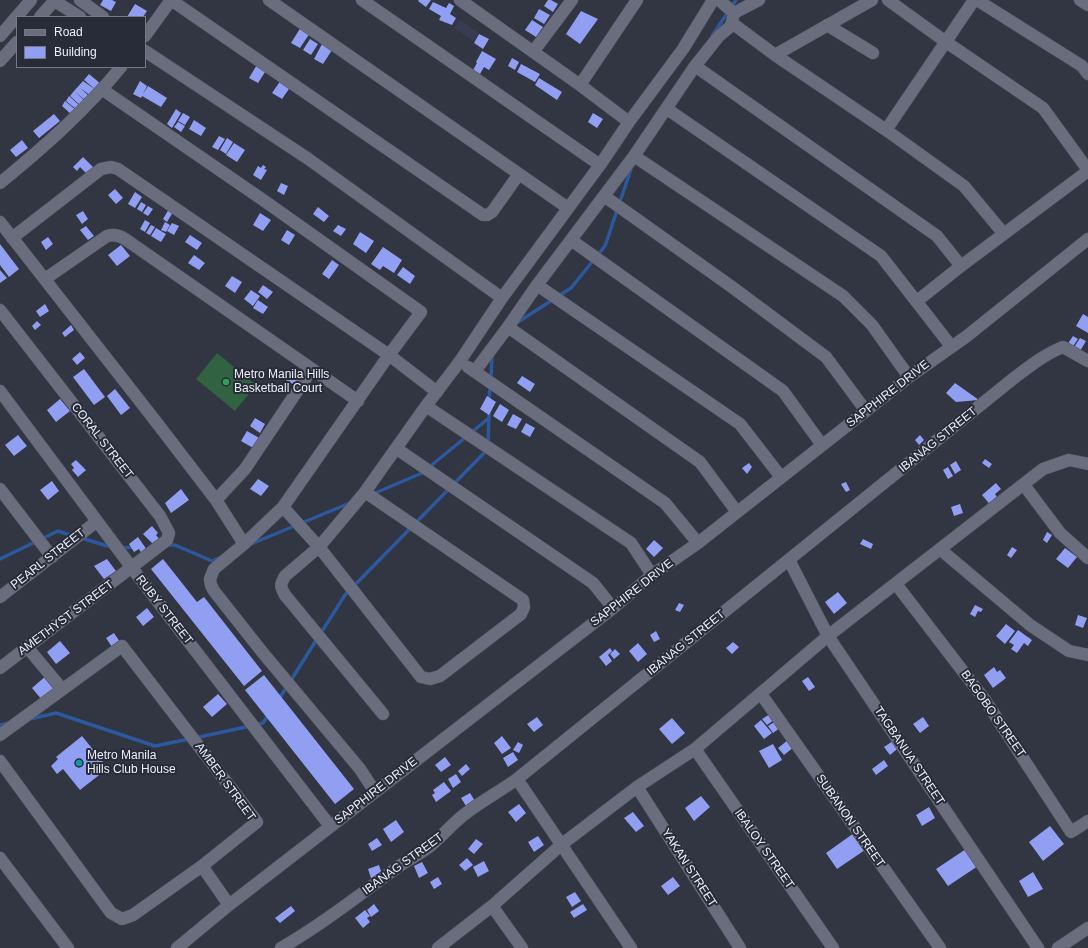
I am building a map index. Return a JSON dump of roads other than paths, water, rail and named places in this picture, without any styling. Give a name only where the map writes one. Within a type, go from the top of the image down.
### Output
[{"type":"street","points":[[17,16],[31,0]]},
{"type":"street","points":[[41,16],[54,0],[78,16]]},
{"type":"street","points":[[80,0],[102,16]]},
{"type":"street","points":[[146,35],[171,0],[483,215],[488,215],[492,212],[519,174]]},
{"type":"street","points":[[268,0],[568,208]]},
{"type":"street","points":[[362,0],[600,165]]},
{"type":"street","points":[[460,0],[580,85],[629,122]]},
{"type":"street","points":[[534,52],[572,0]]},
{"type":"street","points":[[580,85],[637,0]]},
{"type":"street","points":[[383,714],[285,595],[281,587],[285,576],[319,547],[365,492],[397,449],[426,406],[460,361],[502,298],[683,49],[713,0]]},
{"type":"street","points":[[719,0],[734,14]]},
{"type":"street","points":[[475,371],[537,285],[634,156],[667,110],[695,66],[719,36],[731,26],[734,14],[759,0]]},
{"type":"street","points":[[775,55],[872,0]]},
{"type":"street","points":[[888,0],[946,42],[1043,108],[1088,170],[917,301]]},
{"type":"street","points":[[886,130],[974,0]]},
{"type":"street","points":[[977,0],[1082,66],[1088,74]]},
{"type":"street","points":[[1080,0],[1088,5]]},
{"type":"street","points":[[0,36],[16,17]]},
{"type":"street","points":[[827,25],[873,53]]},
{"type":"street","points":[[731,26],[736,26],[775,55],[886,130],[964,186],[1004,234]]},
{"type":"street","points":[[0,61],[16,43]]},
{"type":"street","points":[[146,52],[307,158],[502,298]]},
{"type":"street","points":[[695,66],[937,236],[961,266]]},
{"type":"street","points":[[0,183],[45,146],[103,90],[120,68]]},
{"type":"street","points":[[103,90],[266,202],[420,312],[283,507],[244,544],[214,569],[210,579],[214,591],[263,653],[360,769],[375,792]]},
{"type":"street","points":[[667,110],[881,256],[951,346]]},
{"type":"street","points":[[634,156],[843,296],[872,325],[909,377]]},
{"type":"street","points":[[12,238],[101,169],[111,167],[118,169],[389,355],[437,392]]},
{"type":"street","points":[[604,196],[732,287],[826,357],[866,411]]},
{"type":"street","points":[[0,222],[216,500],[244,544]]},
{"type":"street","points":[[45,279],[107,236],[112,234],[118,235],[132,243],[358,401]]},
{"type":"street","name":"SAPPHIRE DRIVE","points":[[177,948],[229,905],[330,826],[613,608],[652,575],[698,543],[909,377],[966,336],[1088,239]]},
{"type":"street","points":[[571,240],[783,391],[822,445]]},
{"type":"street","points":[[537,285],[740,424],[781,477]]},
{"type":"street","name":"CORAL STREET","points":[[0,310],[160,516],[167,528],[169,533],[167,540],[132,568]]},
{"type":"street","points":[[508,327],[700,462],[737,512]]},
{"type":"street","name":"IBANAG STREET","points":[[280,948],[356,898],[396,868],[427,849],[467,812],[489,797],[501,791],[517,779],[1014,378],[1055,350],[1064,348],[1088,361]]},
{"type":"street","points":[[460,361],[665,503],[698,543]]},
{"type":"street","points":[[216,500],[245,469],[312,370]]},
{"type":"street","name":"RUBY STREET","points":[[0,392],[96,522],[330,826]]},
{"type":"street","points":[[426,406],[631,543],[652,575]]},
{"type":"street","points":[[397,449],[593,583],[613,608]]},
{"type":"street","points":[[438,948],[492,906],[561,844],[637,787],[695,749],[828,636],[941,550],[1043,469],[1069,460],[1088,464]]},
{"type":"street","points":[[1024,485],[1060,533],[1088,558]]},
{"type":"street","points":[[0,489],[52,557]]},
{"type":"street","points":[[283,507],[319,547],[421,677],[430,679],[440,676],[521,614],[524,607],[523,600],[365,492]]},
{"type":"street","name":"PEARL STREET","points":[[2,590],[52,557],[96,522]]},
{"type":"street","points":[[941,550],[1030,625],[1070,651],[1088,655]]},
{"type":"street","name":"TAGBANUA STREET","points":[[789,560],[828,636],[1038,948]]},
{"type":"street","name":"AMETHYST STREET","points":[[0,668],[132,568]]},
{"type":"street","name":"BAGOBO STREET","points":[[896,584],[985,700],[1071,832],[1088,821]]},
{"type":"street","name":"AMBER STREET","points":[[0,735],[122,646],[257,822],[202,866],[133,915],[122,919],[110,913],[0,761]]},
{"type":"street","points":[[27,647],[62,689]]},
{"type":"street","name":"SUBANON STREET","points":[[760,694],[940,948]]},
{"type":"street","name":"IBALOY STREET","points":[[695,749],[833,948]]},
{"type":"street","points":[[517,779],[632,948]]},
{"type":"street","name":"YAKAN STREET","points":[[637,787],[740,948]]},
{"type":"street","points":[[0,858],[68,948]]},
{"type":"street","points":[[202,866],[229,905]]},
{"type":"street","points":[[492,906],[522,948]]},
{"type":"street","points":[[1058,948],[1088,928]]},
{"type":"waterway","points":[[712,36],[736,0]]},
{"type":"waterway","points":[[515,324],[571,288],[605,246],[631,169]]},
{"type":"waterway","points":[[491,380],[492,354]]},
{"type":"waterway","points":[[489,402],[490,386]]},
{"type":"waterway","points":[[373,494],[422,473],[489,418],[489,410]]},
{"type":"waterway","points":[[488,444],[489,418]]},
{"type":"waterway","points":[[279,699],[345,595],[487,450]]},
{"type":"waterway","points":[[251,544],[350,503]]},
{"type":"waterway","points":[[0,559],[58,531],[73,536]]},
{"type":"waterway","points":[[81,538],[111,547]]},
{"type":"waterway","points":[[167,545],[175,545],[212,561],[221,557]]},
{"type":"waterway","points":[[121,548],[135,547]]},
{"type":"waterway","points":[[30,719],[56,713],[155,746],[189,739]]},
{"type":"waterway","points":[[256,725],[263,723],[269,714]]},
{"type":"waterway","points":[[0,725],[9,723]]},
{"type":"waterway","points":[[195,738],[250,726]]},
{"type":"place","name":"Metro Manila Hills Basketball Court","points":[[226,382]]},
{"type":"place","name":"Metro Manila Hills Club House","points":[[79,763]]}]
